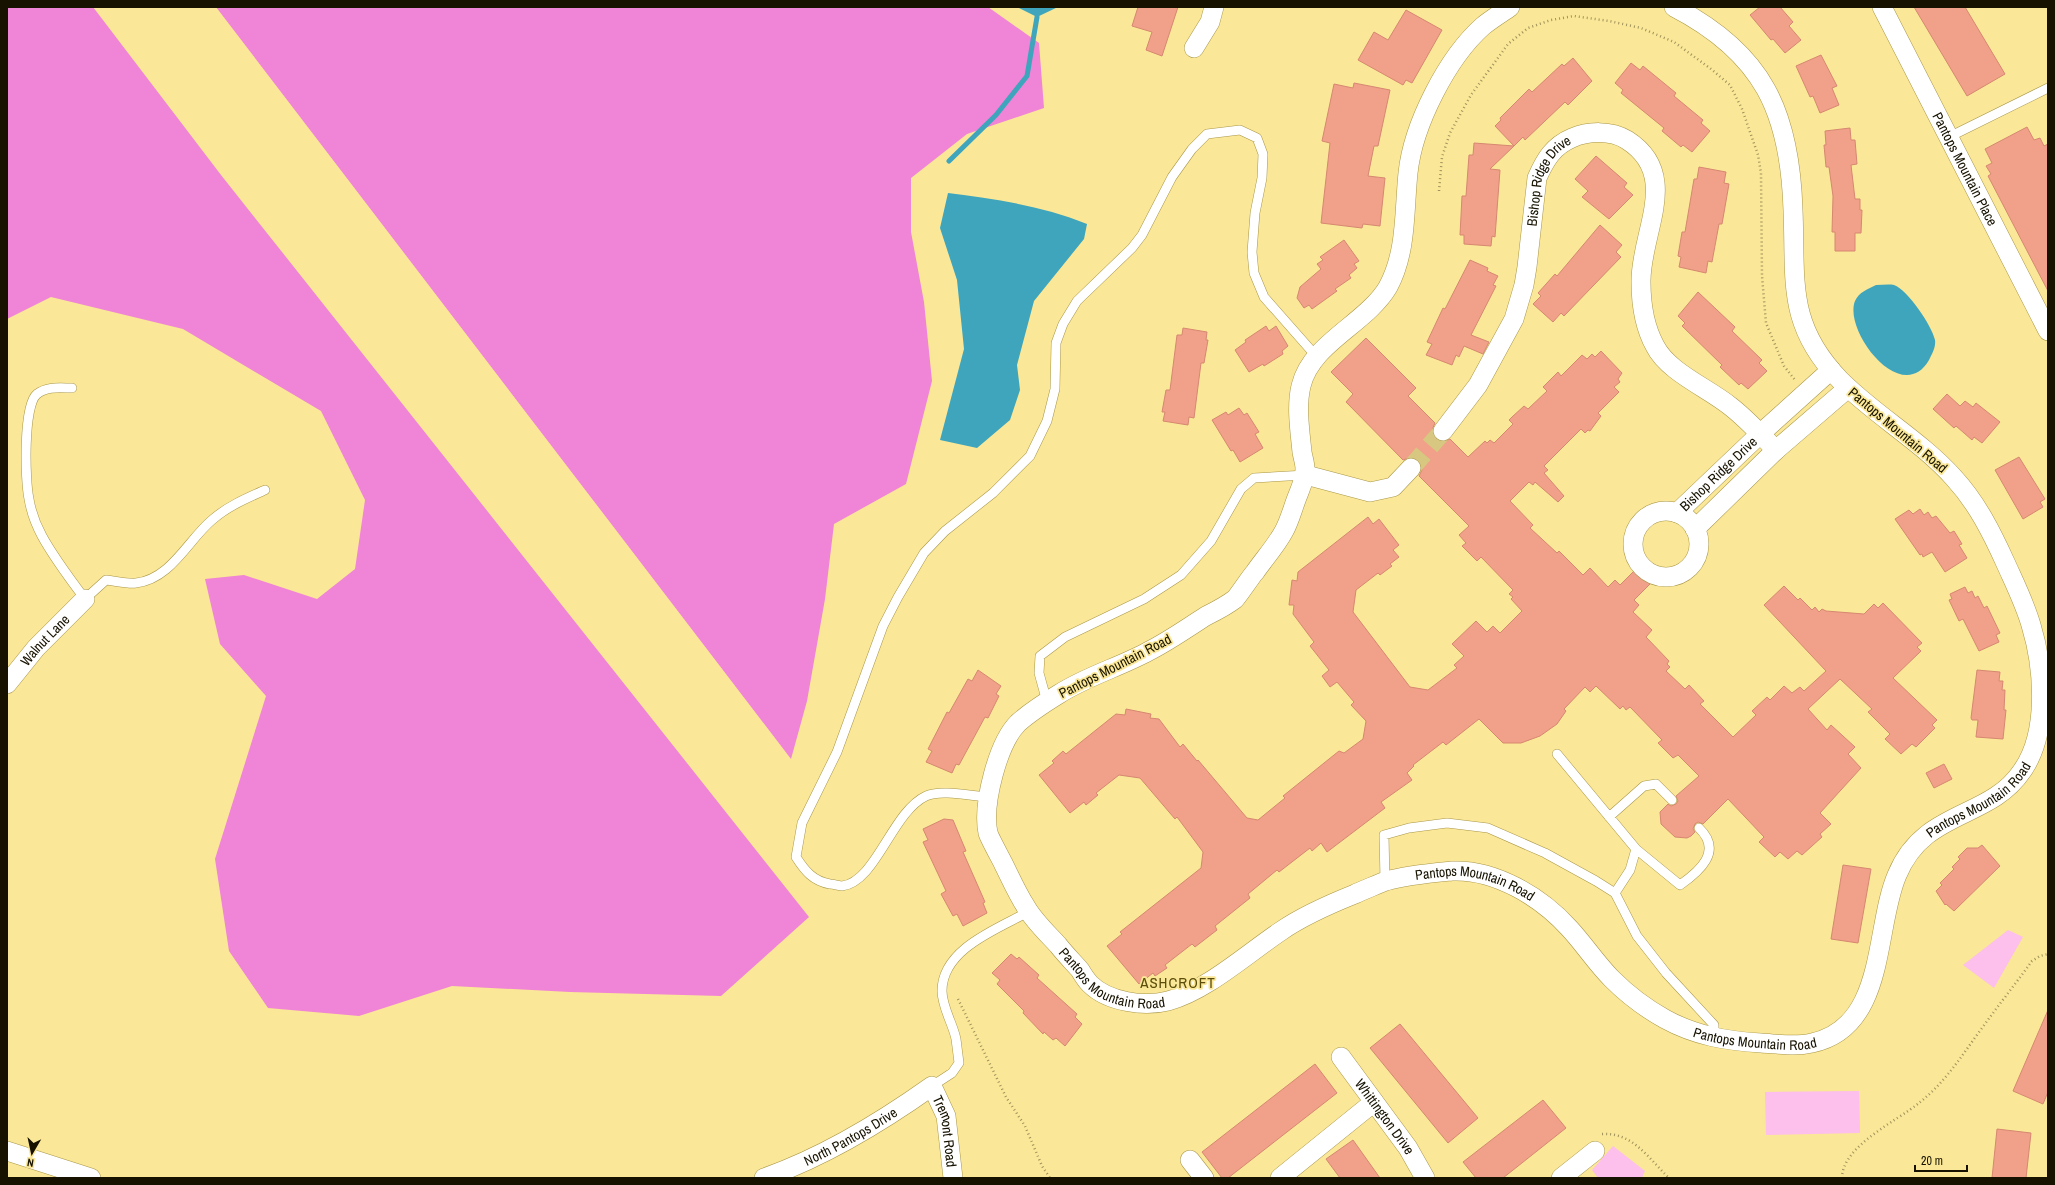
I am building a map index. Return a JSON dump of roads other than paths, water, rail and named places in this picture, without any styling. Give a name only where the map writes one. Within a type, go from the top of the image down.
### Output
[{"type":"street","points":[[1194,48],[1210,22],[1214,7]]},
{"type":"street","name":"Pantops Mountain Road","points":[[1510,7],[1484,26],[1467,44],[1448,71],[1429,106],[1413,148],[1408,172],[1403,235],[1396,268],[1387,288],[1374,307],[1316,356],[1306,370],[1299,397],[1299,421],[1306,475],[1283,533],[1236,598],[1148,652],[1061,692],[1012,728],[988,791],[988,835],[1028,912],[1080,971],[1091,986],[1108,995],[1138,1004],[1161,1004],[1190,994],[1290,924],[1320,909],[1385,881],[1417,875],[1464,870],[1494,878],[1522,891],[1563,921],[1614,981],[1666,1020],[1694,1032],[1714,1038],[1796,1045],[1812,1043],[1828,1038],[1843,1027],[1856,1014],[1866,998],[1884,935],[1891,890],[1899,868],[1910,849],[1922,837],[1939,825],[1977,807],[2011,785],[2022,773],[2031,756],[2037,735],[2042,689],[2038,654],[2030,618],[1997,544],[1978,509],[1960,484],[1934,457],[1879,415],[1848,388],[1830,370],[1811,345],[1799,313],[1795,290],[1791,163],[1786,138],[1775,108],[1754,71],[1732,46],[1710,28],[1674,7]]},
{"type":"street","name":"Pantops Mountain Place","points":[[1882,7],[2048,331]]},
{"type":"street","name":"Bishop Ridge Drive","points":[[1443,431],[1478,385],[1514,319],[1524,285],[1537,178],[1543,163],[1553,150],[1563,142],[1579,135],[1595,132],[1612,134],[1624,138],[1637,146],[1647,158],[1653,171],[1655,199],[1641,280],[1642,309],[1647,328],[1655,348],[1667,361],[1729,406],[1776,450]]},
{"type":"street","name":"Bishop Ridge Drive","points":[[1677,513],[1830,370]]},
{"type":"street","name":"Bishop Ridge Drive","points":[[1695,529],[1776,450],[1848,388]]},
{"type":"street","points":[[1306,475],[1370,492],[1393,487],[1411,468]]},
{"type":"street","name":"Bishop Ridge Drive","points":[[1666,511],[1677,513],[1685,517],[1695,529],[1698,540],[1698,551],[1694,562],[1686,570],[1676,576],[1664,578],[1653,575],[1643,569],[1636,560],[1632,549],[1633,538],[1637,527],[1645,518],[1655,513],[1666,511]]},
{"type":"street","name":"Walnut Lane","points":[[7,684],[36,648],[85,599]]},
{"type":"street","name":"Whittington Drive","points":[[1341,1058],[1408,1148],[1425,1178]]},
{"type":"street","name":"North Pantops Drive","points":[[764,1178],[793,1168],[832,1149],[932,1086]]},
{"type":"street","name":"Tremont Road","points":[[932,1086],[946,1116],[953,1178]]},
{"type":"street","points":[[1280,1178],[1374,1102]]},
{"type":"street","points":[[1561,1178],[1595,1143]]},
{"type":"street","points":[[7,1152],[91,1178]]},
{"type":"street","points":[[1190,1160],[1204,1178]]},
{"type":"lane","points":[[1949,137],[2048,88]]},
{"type":"lane","points":[[987,797],[949,794],[928,795],[917,801],[901,816],[878,854],[859,878],[843,886],[821,882],[807,873],[796,857],[802,823],[837,752],[883,626],[898,597],[924,553],[945,531],[993,493],[1030,456],[1047,421],[1055,389],[1054,366],[1056,343],[1063,324],[1077,301],[1132,248],[1142,235],[1172,177],[1192,149],[1207,134],[1240,130],[1257,138],[1263,154],[1262,178],[1255,213],[1252,252],[1254,273],[1264,297],[1316,356]]},
{"type":"lane","points":[[72,388],[44,389],[35,395],[31,403],[27,428],[25,466],[28,498],[42,536],[85,599],[106,580],[135,583],[148,580],[160,573],[178,557],[211,520],[233,505],[265,490]]},
{"type":"lane","points":[[1047,702],[1039,673],[1040,656],[1066,637],[1144,599],[1180,575],[1211,541],[1241,489],[1254,478],[1306,475]]},
{"type":"lane","points":[[1557,754],[1636,849],[1680,885],[1694,876],[1707,860],[1711,845],[1706,834],[1699,828]]},
{"type":"lane","points":[[1609,817],[1644,786],[1656,784],[1672,800]]},
{"type":"lane","points":[[1385,881],[1384,835],[1409,828],[1447,823],[1488,828],[1545,853],[1615,893],[1637,936],[1666,973],[1714,1025],[1714,1038]]},
{"type":"lane","points":[[1615,893],[1630,870],[1636,849]]},
{"type":"lane","points":[[932,1086],[952,1073],[959,1063],[956,1039],[942,992],[946,976],[954,959],[972,942],[1028,912]]},
{"type":"water","points":[[1017,7],[1058,7],[1037,17]]},
{"type":"water","points":[[948,193],[1036,208],[1053,212],[1087,224],[1084,239],[1034,301],[1017,365],[1020,390],[1010,420],[977,448],[940,440],[964,349],[957,280],[940,228]]},
{"type":"water","points":[[1876,285],[1894,285],[1900,288],[1919,309],[1933,334],[1935,340],[1934,350],[1929,360],[1918,372],[1904,375],[1891,370],[1877,359],[1866,345],[1858,329],[1854,314],[1855,301],[1861,293]]},
{"type":"waterway","points":[[949,161],[996,115],[1027,76],[1037,17]]},
{"type":"tunnel","points":[[1411,468],[1443,431]]},
{"type":"district","name":"ASHCROFT","points":[[1178,982]]}]
